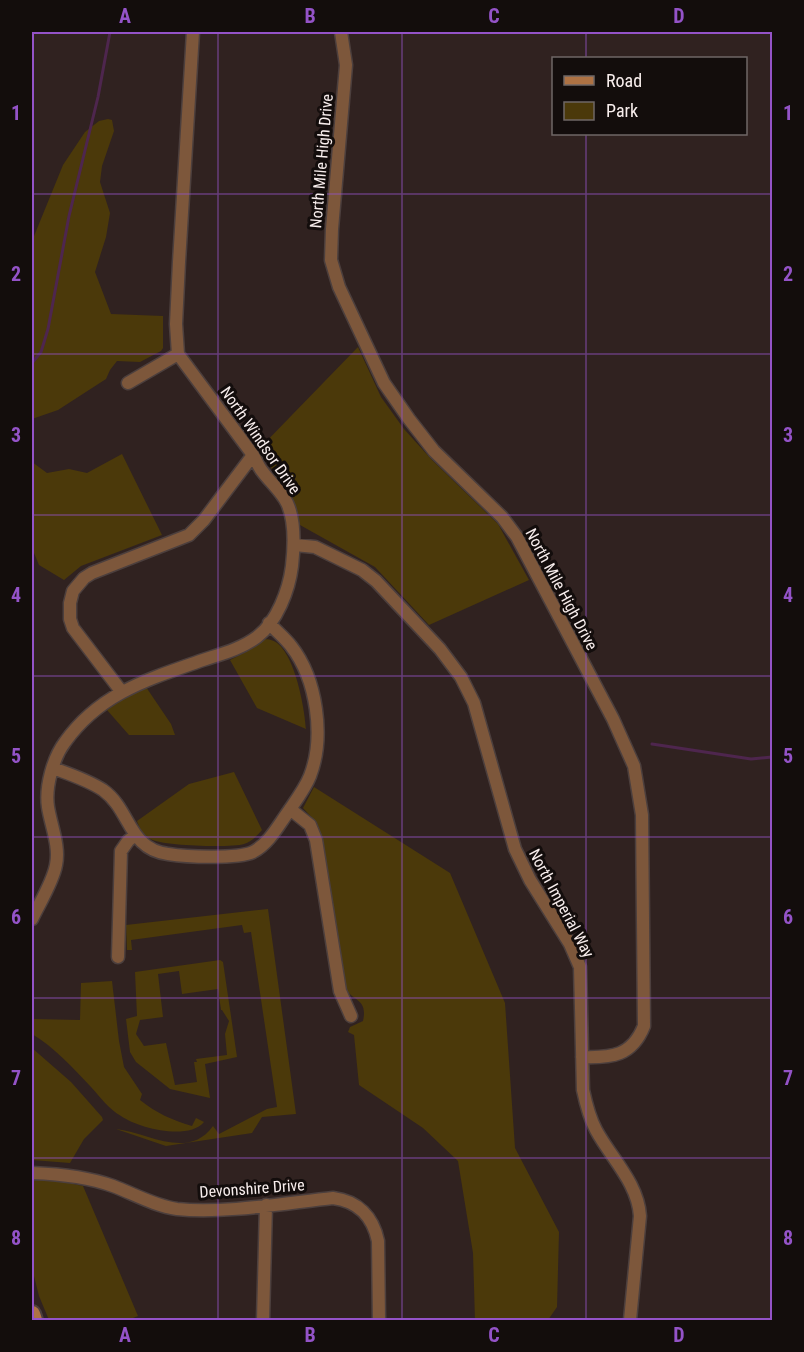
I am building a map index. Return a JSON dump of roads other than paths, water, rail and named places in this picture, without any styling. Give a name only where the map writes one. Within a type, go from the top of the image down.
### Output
[{"type":"street","points":[[128,383],[178,354],[176,324],[178,262],[193,32]]},
{"type":"street","name":"North Mile High Drive","points":[[341,32],[346,65],[331,260],[339,286],[384,383],[409,419],[434,451],[502,517],[517,537],[613,719],[634,766],[642,815],[644,1026],[638,1041],[624,1051],[607,1058],[582,1057]]},
{"type":"street","name":"North Windsor Drive","points":[[32,919],[56,866],[55,836],[48,805],[53,768],[64,743],[106,700],[121,691],[148,679],[239,648],[258,636],[283,602],[291,574],[295,545],[288,504],[261,471],[253,455],[178,354]]},
{"type":"street","points":[[121,691],[73,627],[69,609],[73,591],[84,578],[92,573],[189,535],[204,520],[253,455]]},
{"type":"street","name":"North Imperial Way","points":[[295,545],[315,547],[362,570],[376,581],[440,649],[461,677],[474,703],[515,849],[530,880],[570,944],[580,967],[583,1090],[590,1119],[633,1187],[639,1204],[640,1216],[630,1320]]},
{"type":"street","points":[[53,768],[102,790],[118,805],[134,836],[150,850],[167,854],[242,856],[255,851],[269,839],[310,776],[317,741],[315,704],[303,666],[291,646],[269,623]]},
{"type":"street","points":[[290,809],[310,825],[316,840],[340,991],[351,1016]]},
{"type":"street","points":[[118,957],[122,851],[134,836]]},
{"type":"street","name":"Devonshire Drive","points":[[32,1173],[77,1178],[111,1185],[151,1202],[176,1209],[210,1210],[333,1198],[349,1202],[366,1214],[373,1223],[378,1241],[379,1320]]},
{"type":"street","points":[[263,1320],[266,1205]]},
{"type":"street","points":[[32,1314],[34,1320]]},
{"type":"waterway","points":[[32,363],[41,352],[48,329],[69,216],[98,97],[110,32]]},
{"type":"waterway","points":[[652,744],[751,759],[772,757]]}]
